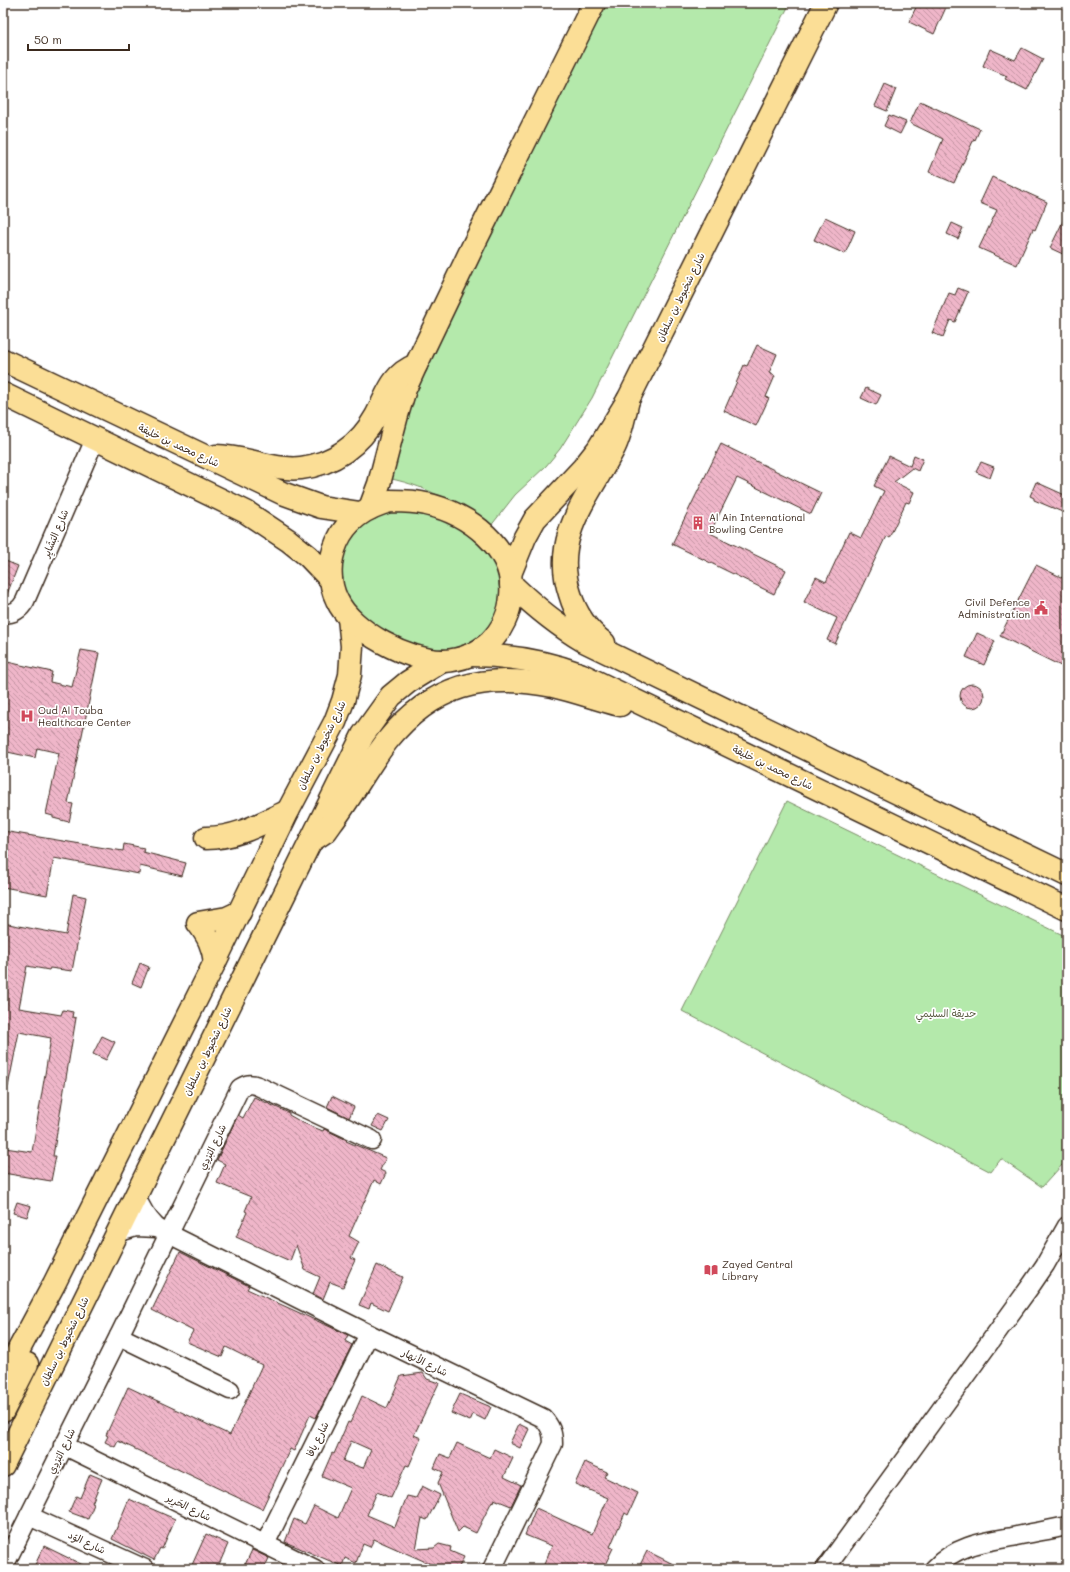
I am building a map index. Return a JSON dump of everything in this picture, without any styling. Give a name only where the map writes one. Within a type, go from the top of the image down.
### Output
[{"type":"main road","points":[[365,511],[379,484],[405,389],[470,253],[594,3]]},
{"type":"main road","name":"شارع شخبوط بن سلطان","points":[[510,579],[524,537],[536,519],[583,468],[598,449],[628,400],[826,3]]},
{"type":"main road","name":"شارع محمد بن خليفة","points":[[3,360],[282,493],[302,501],[341,511],[365,511]]},
{"type":"main road","points":[[206,457],[218,456],[241,458],[276,467],[288,468],[312,466],[329,460],[345,452],[363,435],[376,415],[393,382],[403,371],[416,365]]},
{"type":"main road","points":[[3,394],[252,516],[288,540],[308,556],[331,580]]},
{"type":"main road","points":[[626,662],[594,636],[579,618],[567,586],[564,567],[565,549],[570,530],[584,500],[614,449],[623,424],[628,400]]},
{"type":"main road","points":[[404,501],[427,504],[455,514],[478,529],[497,548],[505,560],[510,579],[510,603],[500,630],[486,645],[470,655],[461,659],[442,661],[416,656],[392,647],[369,634],[349,618],[337,600],[331,580],[330,569],[334,547],[345,528],[365,511],[390,502],[404,501]]},
{"type":"main road","points":[[510,579],[529,601],[553,621],[584,641],[1067,875]]},
{"type":"main road","name":"شارع شخبوط بن سلطان","points":[[3,1379],[91,1211],[240,912],[288,811],[334,722],[343,701],[350,675],[352,646],[349,618]]},
{"type":"main road","name":"شارع محمد بن خليفة","points":[[470,655],[508,656],[526,659],[556,666],[580,674],[1067,909]]},
{"type":"main road","name":"شارع شخبوط بن سلطان","points":[[5,1448],[26,1418],[363,735],[391,696],[408,682],[442,661]]},
{"type":"main road","points":[[311,841],[326,831],[386,743],[398,728],[436,698],[463,686],[486,681],[524,681],[554,686],[621,705],[653,710]]},
{"type":"main road","points":[[206,838],[229,836],[243,832],[288,811]]},
{"type":"main road","points":[[215,962],[213,948],[206,934],[198,923],[227,918],[240,912]]},
{"type":"main road","points":[[3,1411],[80,1258],[89,1227],[91,1211]]},
{"type":"main road","points":[[3,1349],[54,1284]]},
{"type":"street","name":"شارع البَشَايِر","points":[[3,614],[10,614],[16,611],[25,601],[95,439]]},
{"type":"street","name":"شارع البَرْدِي","points":[[3,1568],[119,1336],[163,1231],[240,1088],[245,1084],[258,1086],[372,1140]]},
{"type":"street","name":"شارع الأنهار","points":[[136,1195],[142,1210],[163,1231]]},
{"type":"street","points":[[825,1569],[1032,1284],[1045,1265],[1067,1226]]},
{"type":"street","name":"شارع الأنهار","points":[[117,1233],[136,1227],[163,1231],[369,1334],[543,1418],[549,1425],[553,1434],[553,1444],[551,1450],[492,1569]]},
{"type":"street","name":"شارع يافا","points":[[265,1544],[369,1334]]},
{"type":"street","points":[[119,1336],[230,1390]]},
{"type":"street","name":"شارع الحَرِير","points":[[64,1445],[315,1569]]},
{"type":"street","name":"شارع الوُد","points":[[29,1516],[145,1569]]},
{"type":"street","points":[[934,1569],[940,1562],[958,1550],[977,1543],[1067,1526]]},
{"type":"green space","points":[[600,3],[790,3],[592,398],[560,449],[546,466],[515,495],[490,527],[452,502],[426,490],[412,484],[381,477],[393,432]]},
{"type":"green space","points":[[394,508],[427,515],[458,526],[477,539],[501,567],[501,609],[491,627],[476,640],[458,649],[443,651],[406,643],[384,633],[353,611],[337,581],[342,548],[362,520]]},
{"type":"green space","name":"حديقة السليمي","points":[[787,801],[1067,937],[1067,1168],[1062,1165],[1042,1187],[1001,1159],[991,1172],[682,1011]]},
{"type":"building","points":[[918,3],[948,3],[934,34],[909,22]]},
{"type":"building","points":[[1022,48],[1043,59],[1027,90],[1005,79],[1007,76],[983,66],[990,49],[1015,60]]},
{"type":"building","points":[[885,84],[896,89],[887,111],[875,106]]},
{"type":"building","points":[[920,101],[980,129],[954,183],[929,172],[943,139],[910,123]]},
{"type":"building","points":[[889,115],[906,122],[900,134],[884,126]]},
{"type":"building","points":[[992,177],[1047,202],[1035,230],[1033,229],[1017,265],[979,248],[997,210],[980,203]]},
{"type":"building","points":[[1067,213],[1067,256],[1050,248]]},
{"type":"building","points":[[825,217],[855,231],[845,254],[814,240]]},
{"type":"building","points":[[952,223],[963,228],[958,239],[947,234]]},
{"type":"building","points":[[958,288],[968,292],[955,322],[950,320],[943,337],[932,333],[949,293],[955,295]]},
{"type":"building","points":[[757,345],[777,354],[769,373],[775,376],[766,397],[769,398],[756,426],[724,411],[744,365],[747,366]]},
{"type":"building","points":[[866,388],[881,395],[876,405],[861,398]]},
{"type":"building","name":"Al Ain International Bowling Centre","points":[[721,444],[821,493],[811,514],[737,478],[710,533],[786,570],[774,594],[672,544]]},
{"type":"building","points":[[914,455],[923,459],[918,471],[912,468],[894,482],[914,492],[909,503],[906,502],[889,538],[886,536],[835,644],[827,640],[837,618],[804,602],[816,577],[826,582],[849,532],[861,538],[884,491],[874,486],[889,456],[910,466]]},
{"type":"building","points":[[981,462],[994,467],[990,478],[976,472]]},
{"type":"building","points":[[1036,482],[1067,496],[1067,514],[1034,500],[1034,498],[1030,496]]},
{"type":"building","points":[[3,560],[18,566],[4,602],[3,602]]},
{"type":"building","name":"Civil Defence Administration","points":[[1036,565],[1067,580],[1067,669],[1000,636]]},
{"type":"building","points":[[977,633],[995,641],[984,665],[966,657]]},
{"type":"building","points":[[81,650],[99,653],[68,803],[73,804],[69,822],[53,818],[53,816],[46,814],[59,753],[37,748],[35,758],[3,751],[3,661],[52,672],[50,682],[72,687]]},
{"type":"building","points":[[972,684],[980,688],[984,696],[980,704],[972,708],[964,704],[960,696],[964,688]]},
{"type":"building","points":[[3,831],[123,851],[124,844],[144,848],[143,852],[186,863],[182,876],[140,866],[139,874],[54,858],[47,895],[3,887]]},
{"type":"building","points":[[73,894],[86,897],[72,971],[50,968],[49,970],[27,966],[19,1008],[61,1015],[63,1010],[73,1012],[72,1017],[76,1018],[53,1156],[56,1156],[51,1181],[3,1173],[5,1148],[32,1152],[51,1038],[19,1032],[8,1087],[3,1086],[3,1020],[6,1006],[3,1006],[3,923],[66,935]]},
{"type":"building","points":[[140,963],[149,967],[141,987],[132,983]]},
{"type":"building","points":[[102,1036],[115,1042],[106,1060],[93,1054]]},
{"type":"building","points":[[332,1096],[354,1107],[349,1118],[327,1107]]},
{"type":"building","points":[[254,1097],[289,1113],[289,1115],[303,1123],[323,1131],[324,1129],[347,1140],[346,1141],[386,1158],[380,1170],[386,1173],[381,1184],[374,1180],[349,1236],[359,1242],[351,1258],[355,1260],[343,1287],[330,1282],[323,1299],[313,1294],[320,1277],[305,1270],[296,1245],[290,1261],[236,1237],[247,1212],[245,1211],[251,1197],[217,1183],[225,1164],[217,1160],[238,1115],[243,1118]]},
{"type":"building","points":[[378,1115],[389,1120],[383,1131],[372,1126]]},
{"type":"building","points":[[17,1202],[31,1206],[27,1217],[13,1213]]},
{"type":"building","points":[[180,1252],[249,1286],[247,1289],[348,1335],[345,1341],[352,1345],[316,1418],[310,1415],[294,1451],[290,1449],[262,1509],[118,1441],[115,1447],[105,1442],[108,1436],[106,1435],[128,1387],[230,1435],[262,1365],[226,1347],[222,1357],[187,1342],[193,1331],[152,1310]]},
{"type":"building","points":[[377,1265],[403,1277],[388,1311],[371,1303],[369,1309],[359,1305]]},
{"type":"building","points":[[423,1373],[427,1379],[439,1383],[414,1435],[421,1438],[409,1466],[406,1465],[391,1498],[377,1492],[367,1515],[395,1527],[407,1496],[416,1498],[422,1486],[440,1495],[427,1520],[422,1518],[416,1549],[434,1548],[439,1544],[451,1547],[450,1551],[464,1557],[458,1569],[434,1569],[435,1566],[374,1539],[370,1547],[363,1544],[356,1563],[345,1558],[342,1566],[285,1542],[294,1519],[305,1524],[314,1506],[338,1518],[351,1488],[322,1476],[332,1453],[334,1454],[348,1422],[350,1423],[362,1396],[387,1408],[401,1376]],"holes":[[[351,1441],[371,1450],[363,1468],[343,1461]]]},
{"type":"building","points":[[460,1394],[491,1407],[485,1420],[473,1414],[470,1421],[451,1413]]},
{"type":"building","points":[[519,1424],[529,1429],[520,1448],[510,1443]]},
{"type":"building","points":[[457,1443],[490,1458],[494,1449],[513,1458],[504,1477],[521,1485],[511,1506],[494,1499],[493,1502],[492,1501],[476,1533],[463,1527],[458,1532],[438,1483],[443,1472],[434,1468],[440,1454],[450,1458]]},
{"type":"building","points":[[585,1462],[607,1472],[604,1477],[638,1493],[628,1515],[625,1513],[610,1547],[613,1548],[603,1569],[542,1569],[552,1546],[525,1535],[536,1508],[592,1534],[608,1498],[575,1484]]},
{"type":"building","points":[[90,1474],[102,1479],[92,1503],[94,1504],[88,1519],[69,1512],[76,1496],[80,1498]]},
{"type":"building","points":[[129,1499],[175,1519],[162,1549],[160,1548],[154,1560],[112,1539]]},
{"type":"building","points":[[206,1534],[228,1544],[217,1569],[201,1569],[192,1565]]},
{"type":"building","points":[[44,1546],[91,1569],[33,1569]]},
{"type":"building","points":[[252,1550],[269,1558],[264,1569],[243,1569]]},
{"type":"building","points":[[647,1551],[683,1569],[638,1569]]},
{"type":"place","name":"Al Ain International Bowling Centre","points":[[698,523]]},
{"type":"place","name":"Civil Defence Administration","points":[[1041,608]]},
{"type":"place","name":"Oud Al Touba Healthcare Center","points":[[27,716]]},
{"type":"place","name":"Zayed Central Library","points":[[711,1270]]}]
